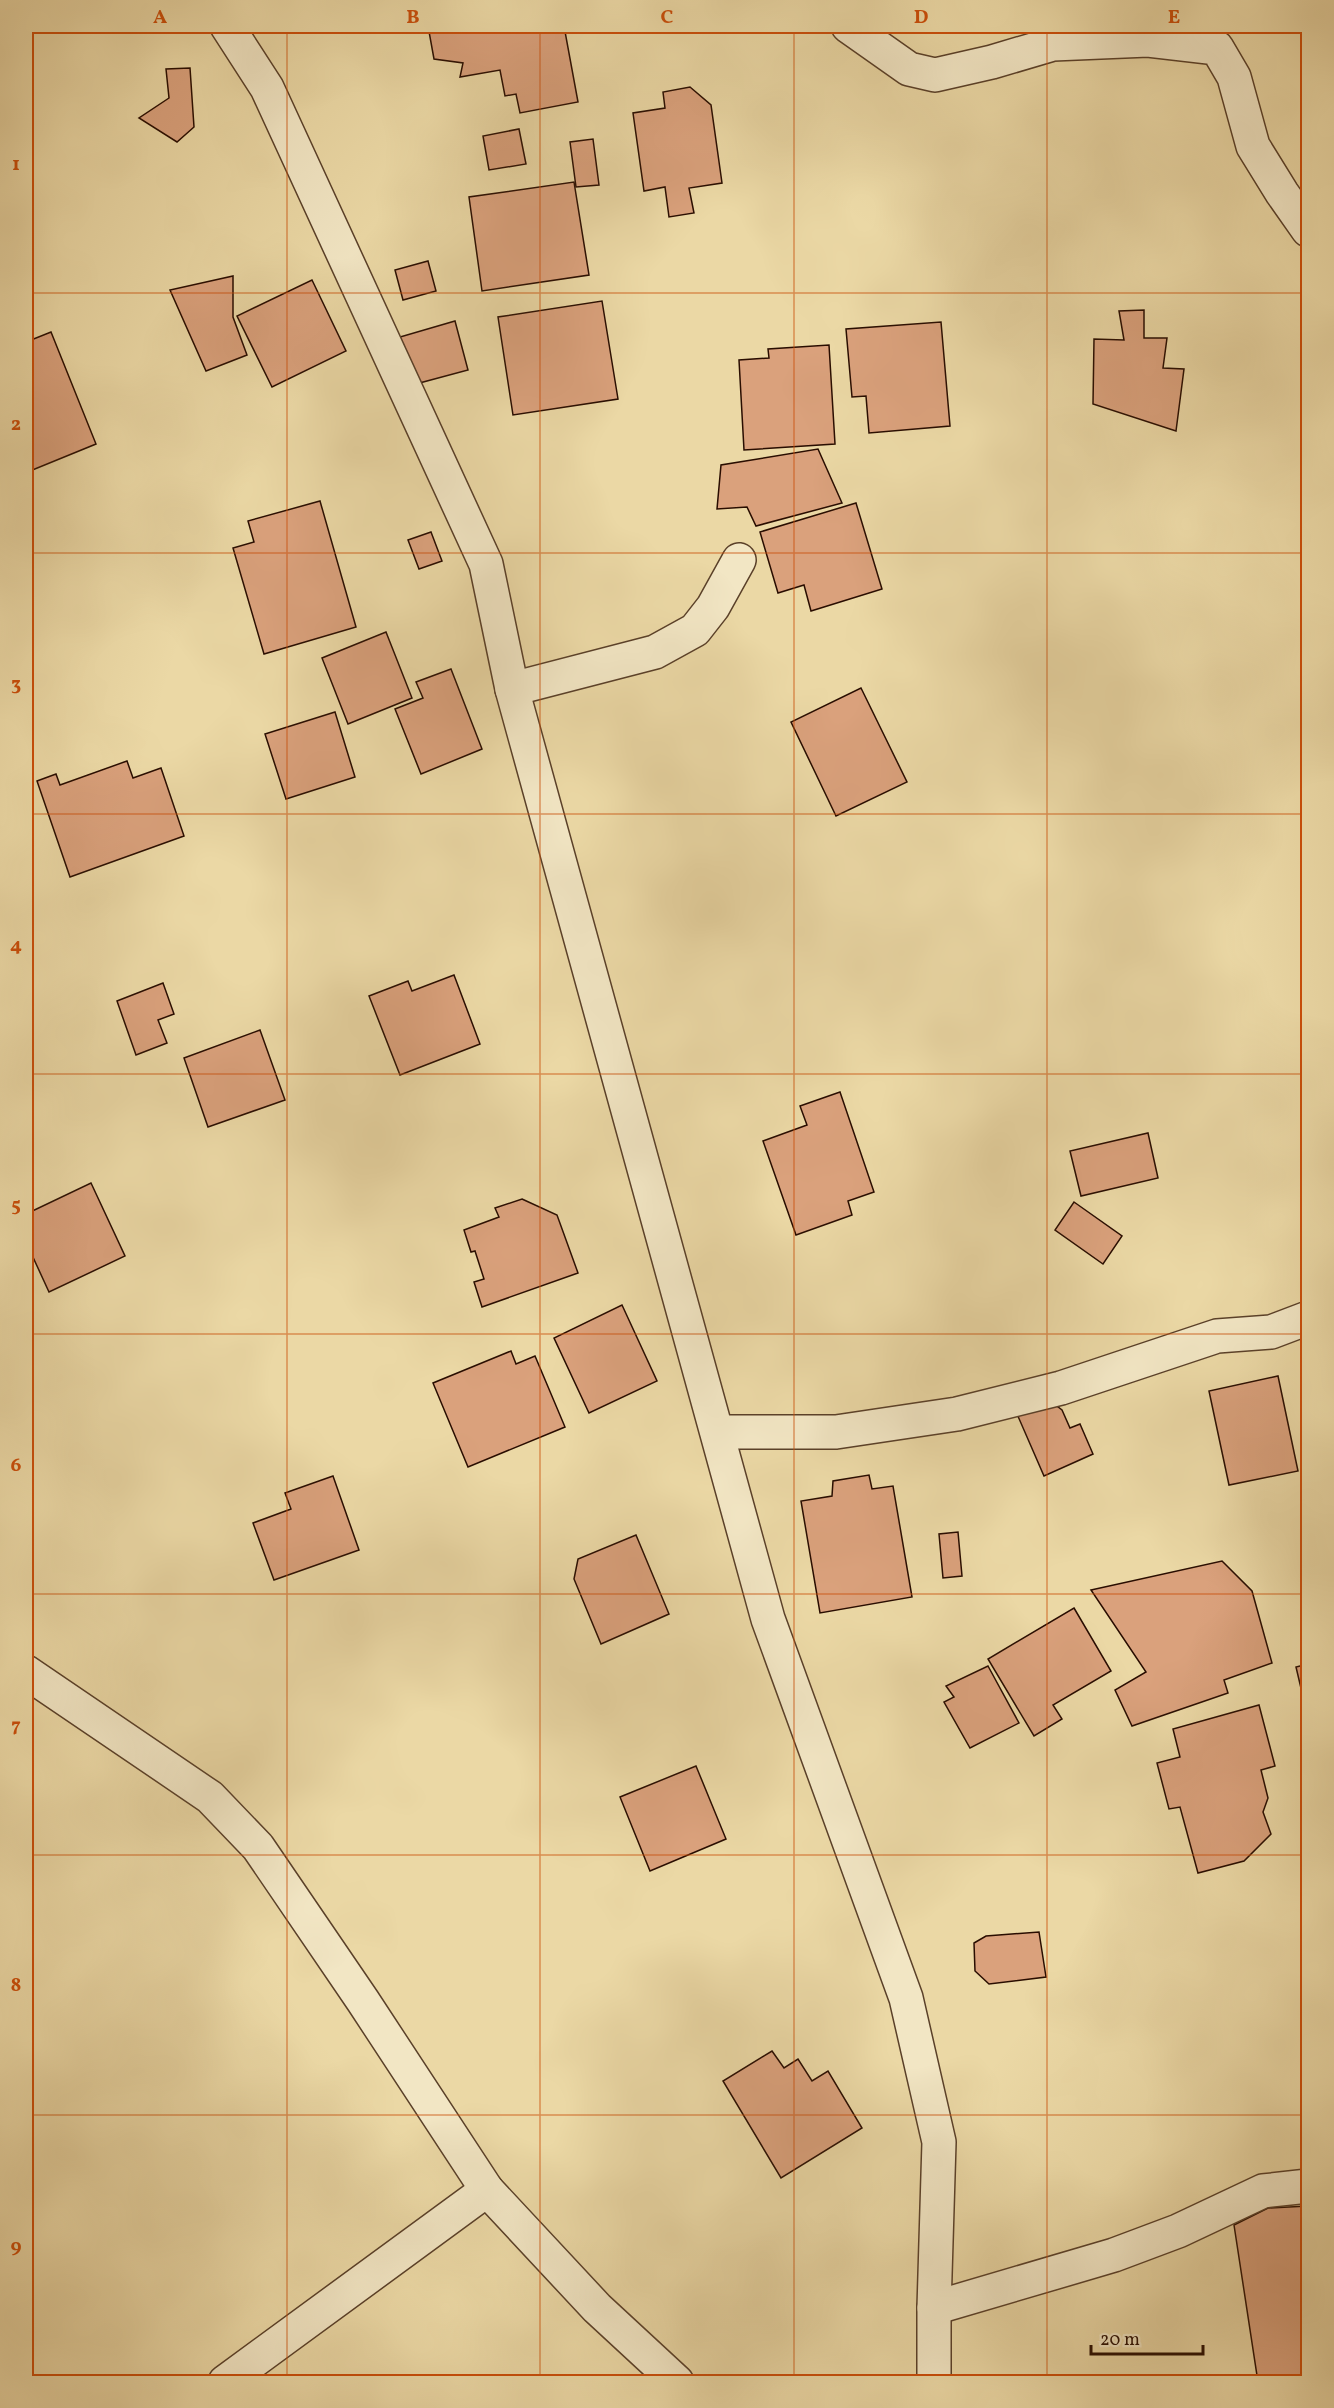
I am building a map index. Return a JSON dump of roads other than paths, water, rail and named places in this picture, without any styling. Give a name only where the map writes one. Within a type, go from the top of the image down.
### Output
[{"type":"street","points":[[227,26],[267,88],[486,564],[512,689],[768,1619],[906,1998],[939,2142],[934,2382]]},
{"type":"street","points":[[848,26],[909,69],[935,75],[1053,44],[1148,40],[1217,48],[1234,77],[1253,146],[1308,230]]},
{"type":"street","points":[[512,689],[655,652],[695,630],[713,607],[739,560]]},
{"type":"street","points":[[718,1432],[836,1432],[957,1414],[1061,1388],[1217,1336],[1270,1332],[1308,1318]]},
{"type":"street","points":[[26,1672],[210,1797],[258,1847],[363,2001],[487,2190],[597,2308],[677,2382]]},
{"type":"street","points":[[934,2308],[1114,2255],[1178,2231],[1263,2191],[1308,2186]]},
{"type":"street","points":[[225,2382],[487,2190]]}]
